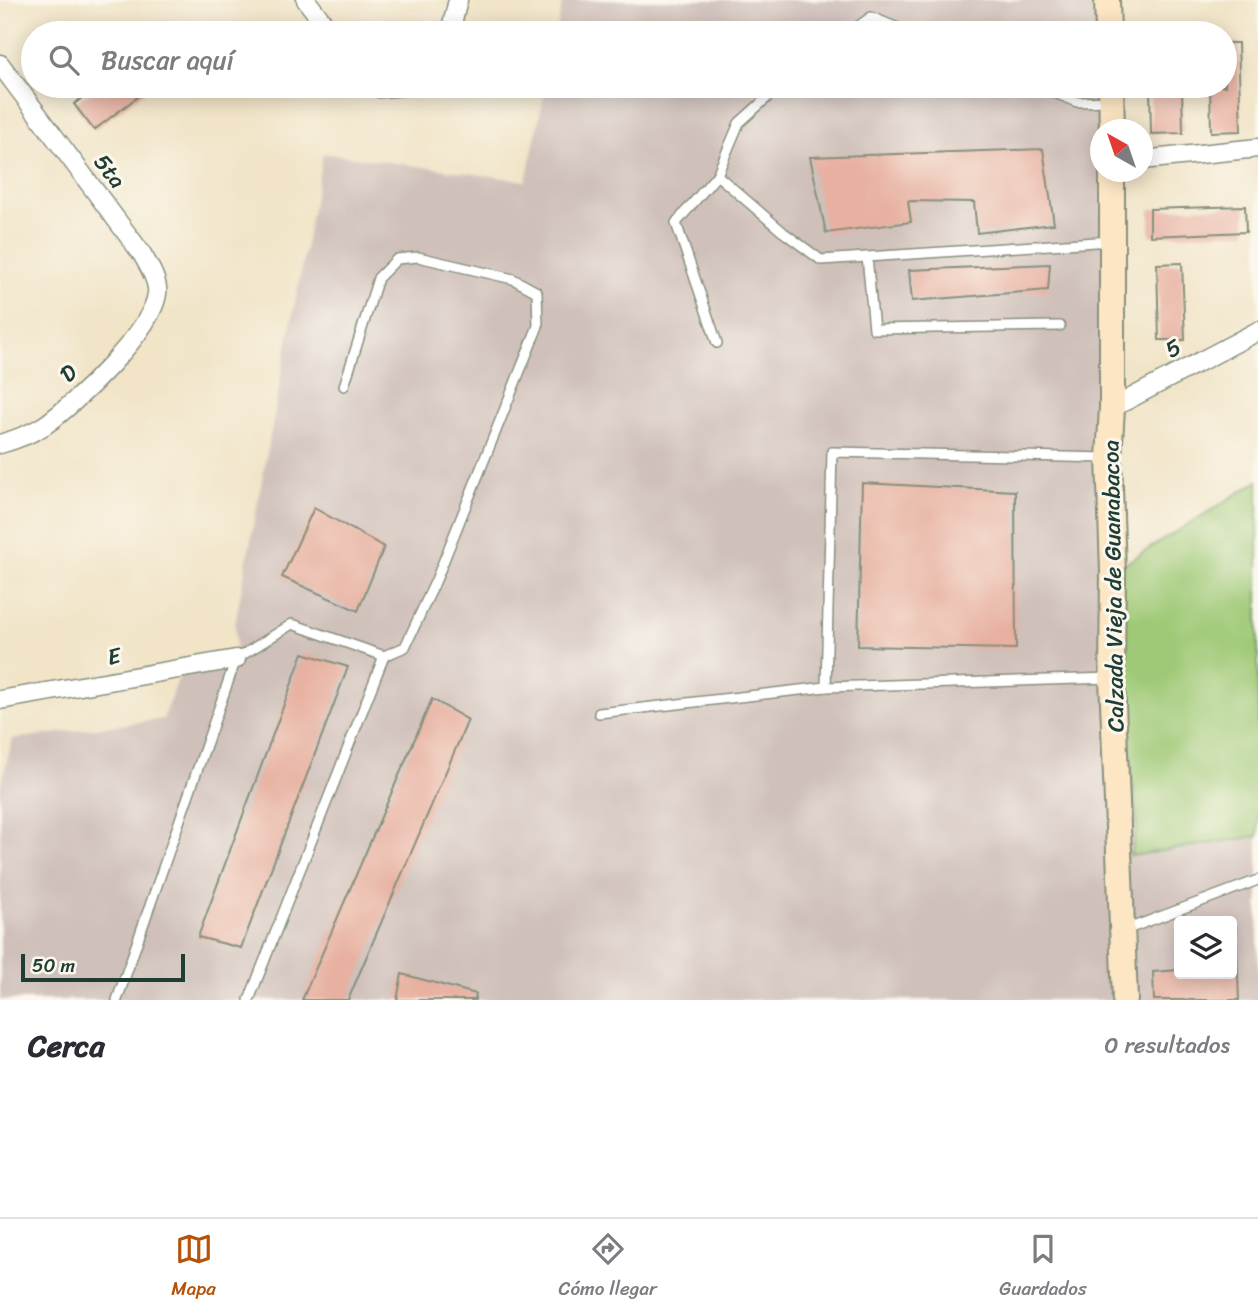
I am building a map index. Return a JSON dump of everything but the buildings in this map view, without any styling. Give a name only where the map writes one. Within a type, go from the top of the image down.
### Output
[{"type":"main road","points":[[1107,0],[1108,21]]},
{"type":"main road","points":[[1111,98],[1112,119]]},
{"type":"main road","name":"Calzada Vieja de Guanabacoa","points":[[1112,182],[1112,678],[1125,1000]]},
{"type":"street","points":[[306,0],[322,21]]},
{"type":"street","points":[[453,21],[458,0]]},
{"type":"street","name":"5ta","points":[[0,64],[21,93]]},
{"type":"street","name":"5ta","points":[[25,98],[152,271],[158,292],[150,314]]},
{"type":"street","points":[[1153,159],[1258,148]]},
{"type":"street","name":"D","points":[[0,444],[43,426],[71,403],[94,383],[150,314]]},
{"type":"street","name":"5","points":[[1112,408],[1258,331]]},
{"type":"street","name":"E","points":[[0,700],[236,659]]},
{"type":"lane","points":[[716,343],[676,223],[716,175],[739,123],[767,98]]},
{"type":"lane","points":[[1067,98],[1077,102],[1092,98]]},
{"type":"lane","points":[[716,175],[821,260],[1111,241]]},
{"type":"lane","points":[[117,1000],[236,659],[292,624],[384,656],[405,647],[436,580],[538,326],[537,292],[513,279],[418,257],[397,259],[378,278],[344,386]]},
{"type":"lane","points":[[867,257],[874,329],[1060,326]]},
{"type":"lane","points":[[826,687],[832,452],[1110,458]]},
{"type":"lane","points":[[248,1000],[384,656]]},
{"type":"lane","points":[[599,713],[826,687],[1112,678]]},
{"type":"lane","points":[[1121,931],[1258,880]]},
{"type":"shaded area","points":[[563,0],[1107,0],[1108,21],[559,21]]},
{"type":"shaded area","points":[[543,98],[1108,98],[1103,119],[1090,119],[1090,182],[1101,182],[1137,829],[1130,856],[1258,836],[1258,1000],[0,1000],[0,786],[13,739],[163,719],[182,669],[236,659],[235,624],[323,153],[526,181]]},
{"type":"green space","points":[[1258,481],[1258,836],[1130,856],[1137,829],[1113,571]]}]
